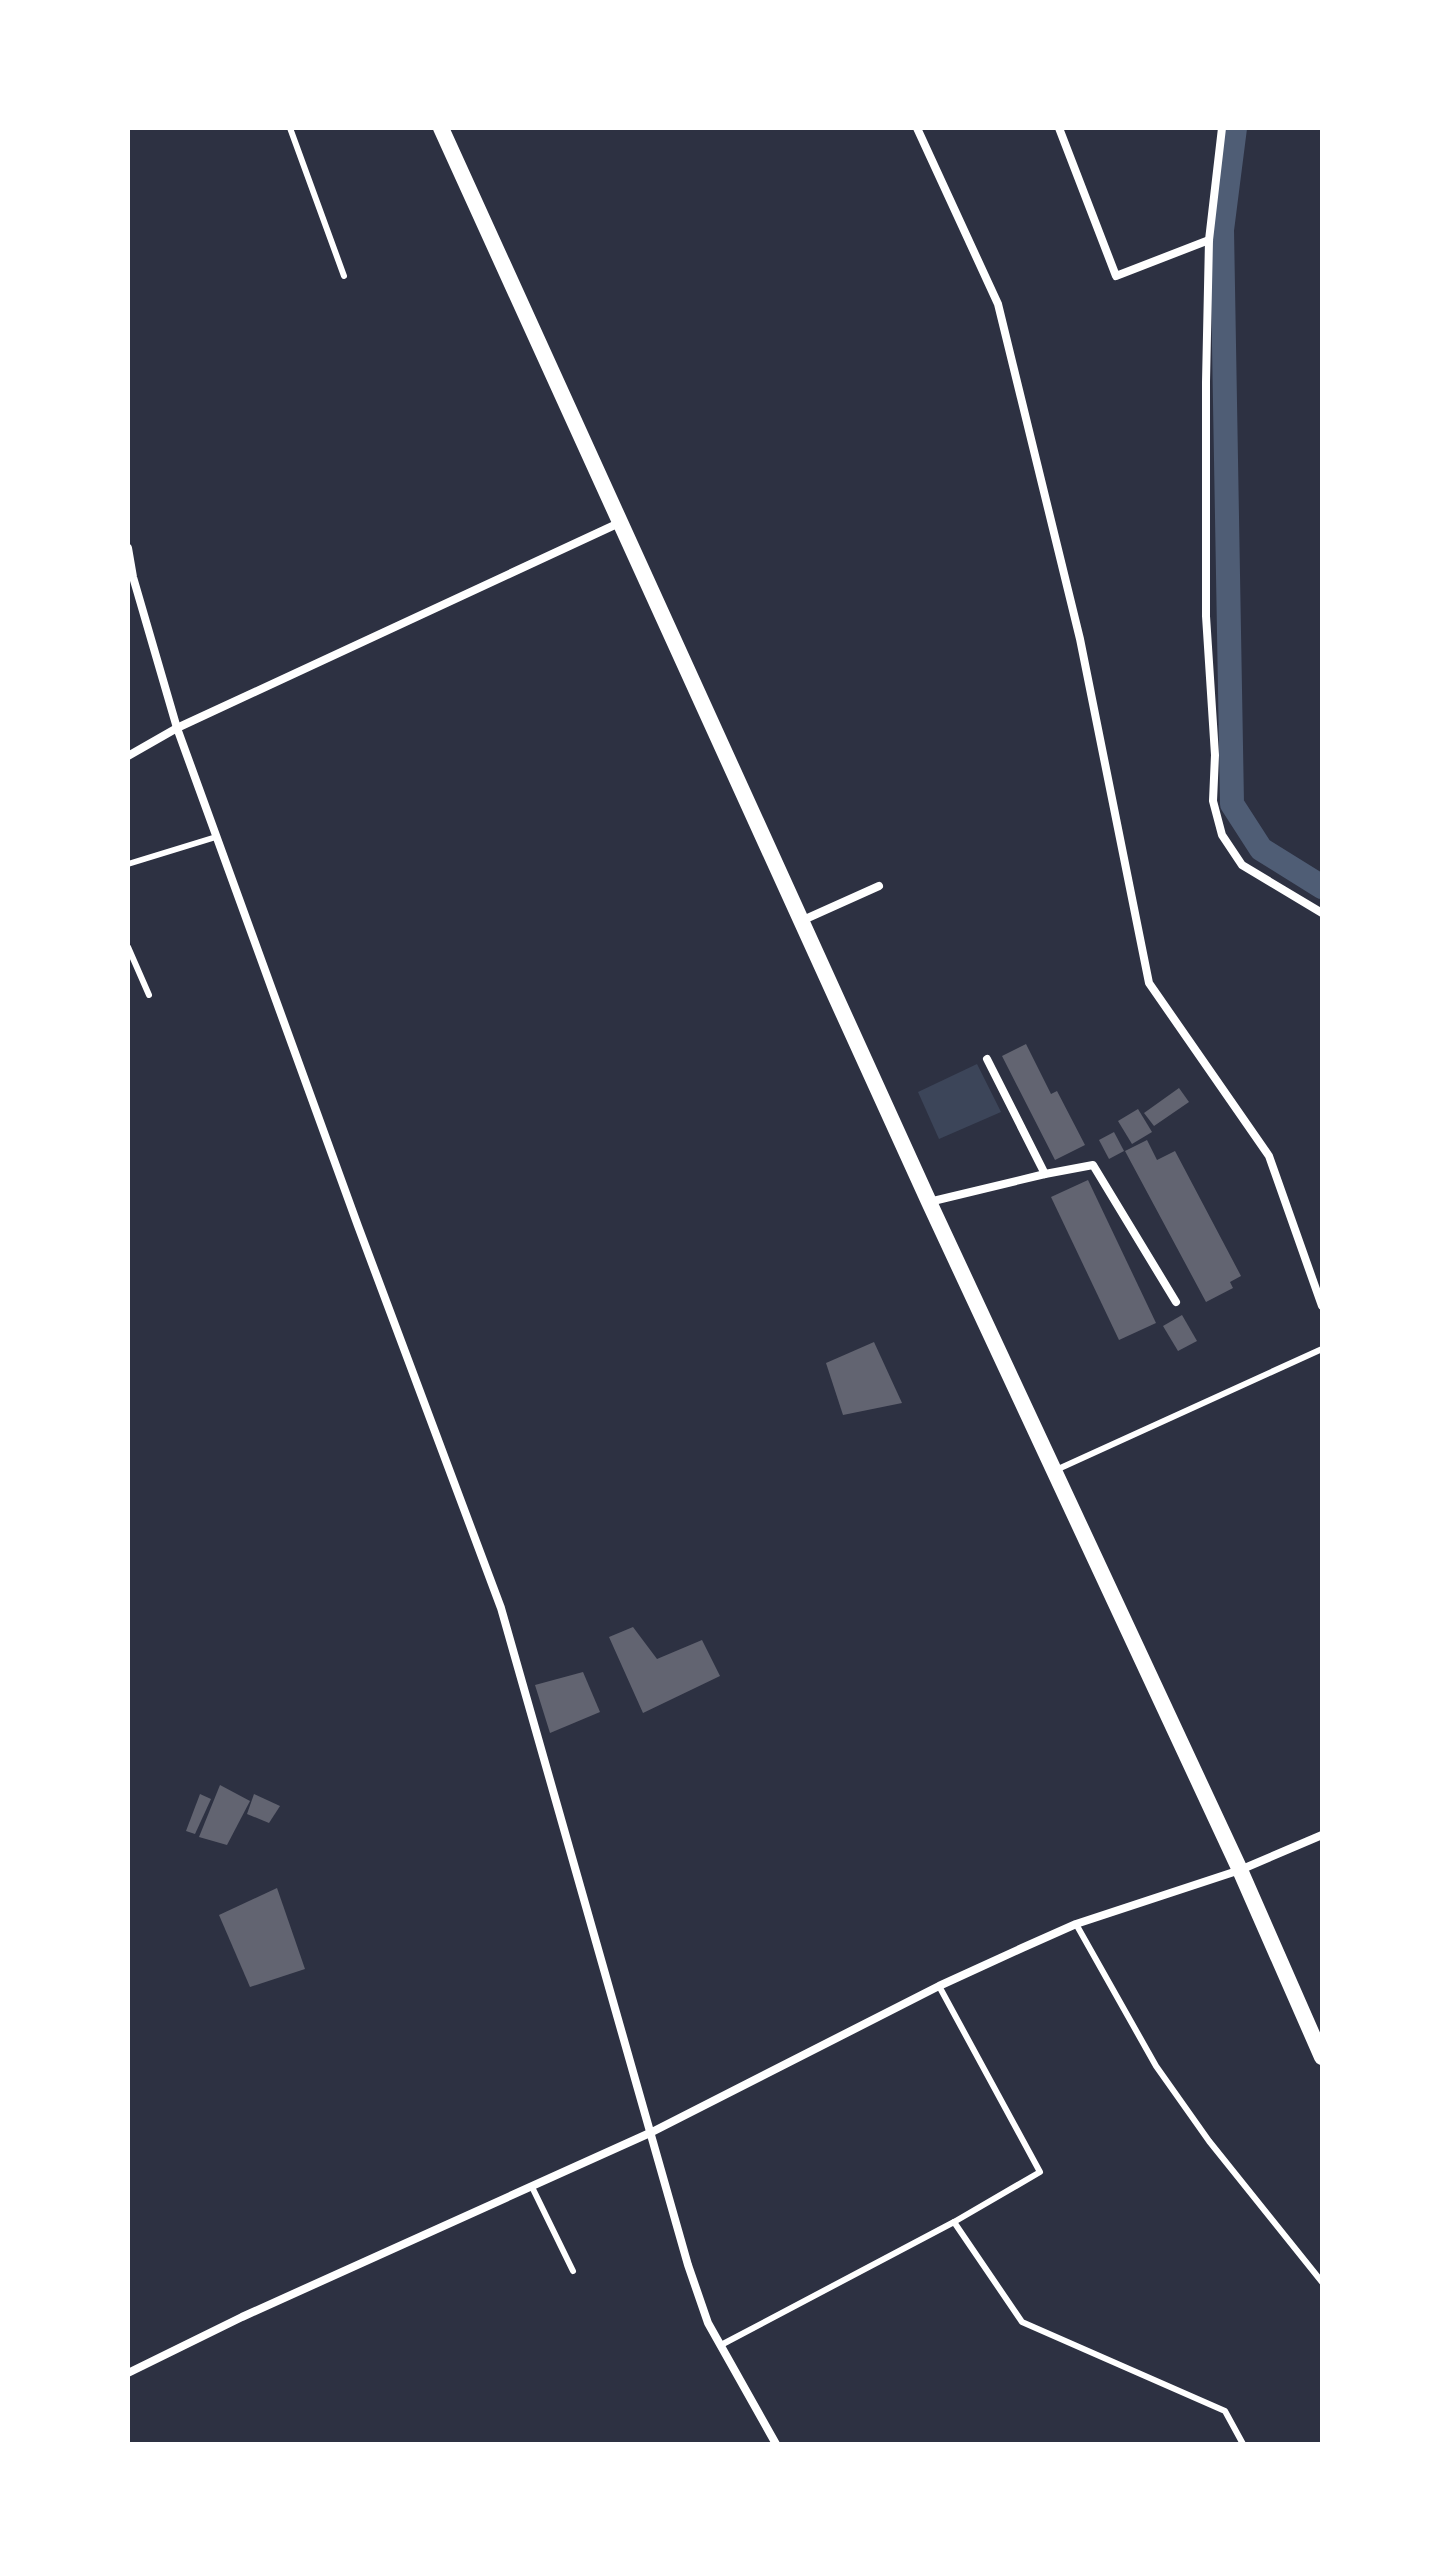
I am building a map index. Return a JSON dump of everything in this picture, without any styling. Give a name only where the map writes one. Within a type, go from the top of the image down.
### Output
[{"type":"main road","points":[[441,128],[929,1202],[1240,1870],[1322,2057]]},
{"type":"street","points":[[917,128],[998,304],[1080,639],[1149,983],[1269,1156],[1322,1306]]},
{"type":"street","points":[[1059,128],[1116,276],[1209,240]]},
{"type":"street","points":[[1222,128],[1209,240],[1206,616],[1215,755],[1213,801],[1222,835],[1242,865],[1322,913]]},
{"type":"street","points":[[128,756],[177,728],[619,523]]},
{"type":"street","points":[[128,548],[131,578],[177,728],[501,1608],[688,2265],[708,2323],[776,2444]]},
{"type":"street","points":[[801,921],[879,886]]},
{"type":"street","points":[[987,1059],[1045,1174]]},
{"type":"street","points":[[929,1202],[1093,1165],[1176,1302]]},
{"type":"street","points":[[128,2373],[242,2317],[652,2132],[939,1986],[1076,1924],[1240,1870],[1322,1835]]},
{"type":"lane","points":[[290,128],[344,276]]},
{"type":"lane","points":[[128,864],[216,837]]},
{"type":"lane","points":[[128,947],[149,995]]},
{"type":"lane","points":[[1053,1471],[1322,1349]]},
{"type":"lane","points":[[1076,1924],[1156,2066],[1209,2141],[1322,2282]]},
{"type":"lane","points":[[721,2345],[954,2222],[1040,2172],[939,1986]]},
{"type":"lane","points":[[532,2187],[573,2271]]},
{"type":"lane","points":[[954,2222],[1022,2322],[1225,2411],[1243,2444]]},
{"type":"shaded area","points":[[977,1064],[1001,1112],[939,1139],[918,1092]]},
{"type":"building","points":[[1026,1044],[1051,1094],[1057,1091],[1085,1145],[1055,1160],[1002,1056]]},
{"type":"building","points":[[1179,1088],[1189,1102],[1154,1126],[1144,1113]]},
{"type":"building","points":[[1138,1109],[1152,1132],[1132,1144],[1118,1121]]},
{"type":"building","points":[[1114,1132],[1124,1151],[1109,1159],[1099,1140]]},
{"type":"building","points":[[1147,1140],[1157,1160],[1175,1151],[1241,1276],[1230,1282],[1233,1288],[1206,1302],[1125,1151]]},
{"type":"building","points":[[1088,1180],[1156,1323],[1119,1340],[1051,1197]]},
{"type":"building","points":[[1182,1315],[1197,1341],[1178,1351],[1163,1326]]},
{"type":"building","points":[[874,1342],[902,1403],[843,1415],[826,1363]]},
{"type":"building","points":[[633,1627],[657,1659],[702,1640],[720,1676],[643,1713],[609,1637]]},
{"type":"building","points":[[583,1672],[600,1712],[550,1733],[535,1685]]},
{"type":"building","points":[[220,1785],[250,1801],[227,1845],[199,1837]]},
{"type":"building","points":[[200,1794],[211,1799],[195,1834],[186,1831]]},
{"type":"building","points":[[254,1794],[280,1806],[269,1823],[247,1814]]},
{"type":"building","points":[[277,1888],[305,1969],[250,1987],[219,1915]]},
{"type":"waterway","points":[[1235,128],[1222,230],[1232,804],[1261,849],[1322,887]]}]
